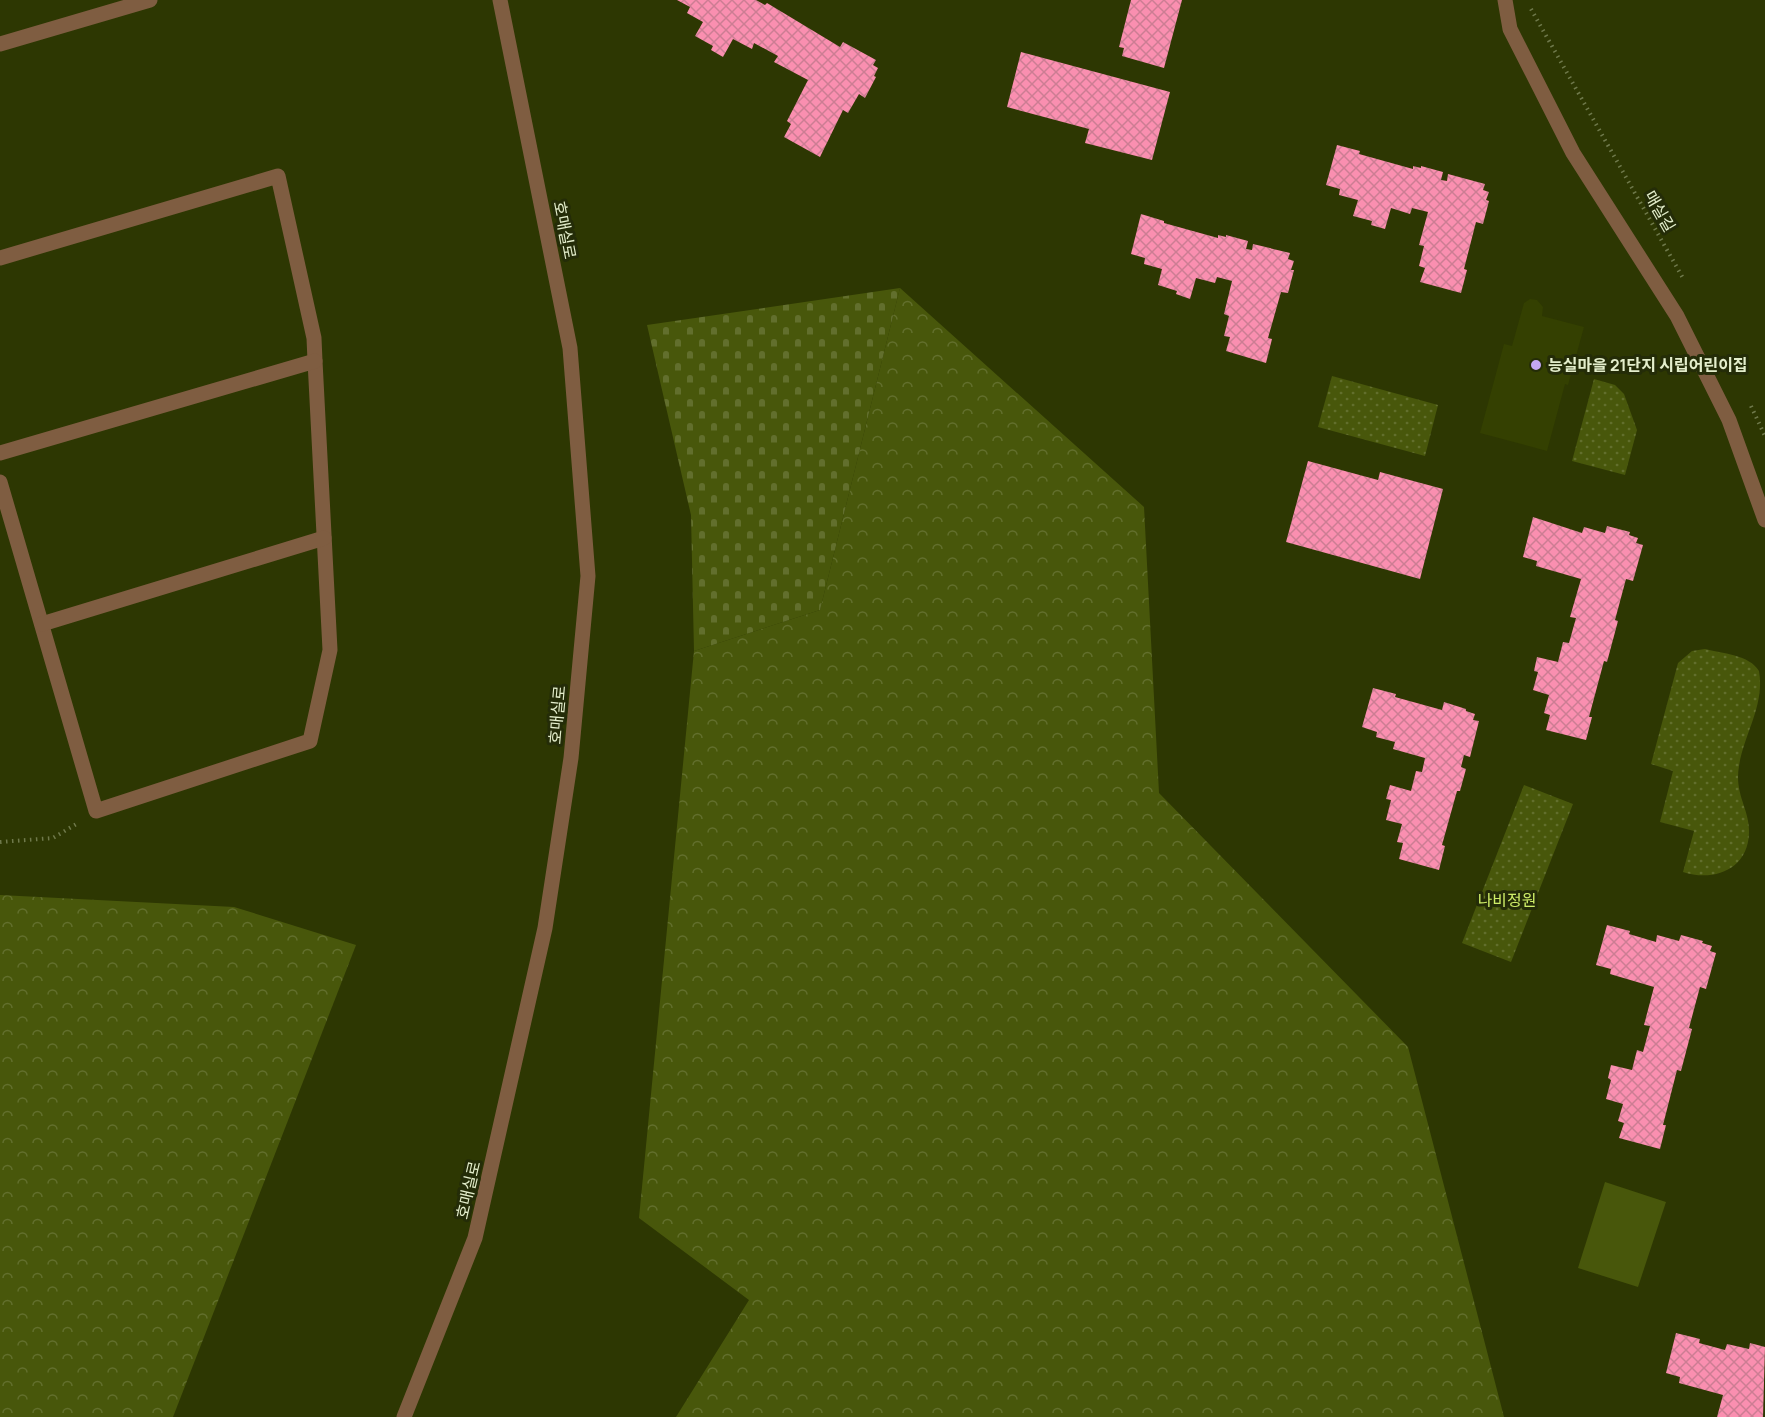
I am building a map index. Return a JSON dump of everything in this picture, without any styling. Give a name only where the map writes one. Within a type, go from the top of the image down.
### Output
[{"type":"street","points":[[0,44],[150,0]]},
{"type":"street","name":"호매실로","points":[[404,1417],[475,1239],[545,928],[571,758],[588,576],[570,348],[500,0]]},
{"type":"street","points":[[1505,0],[1510,29],[1573,153],[1677,316],[1729,420],[1765,520]]},
{"type":"street","points":[[0,258],[278,176],[314,338],[330,650],[310,741],[96,811],[0,482]]},
{"type":"street","points":[[0,453],[315,361]]},
{"type":"street","points":[[42,624],[324,538]]},
{"type":"path","name":"매실길","points":[[1531,0],[1530,7],[1689,289]]},
{"type":"path","points":[[1748,401],[1765,436]]},
{"type":"path","points":[[0,842],[53,838],[96,811]]},
{"type":"shaded area","name":"능실마을 21단지 시립어린이집","points":[[1530,299],[1537,300],[1543,307],[1542,316],[1584,327],[1568,385],[1565,384],[1547,451],[1480,433],[1504,344],[1512,346],[1524,303]]},
{"type":"green space","points":[[900,288],[1144,507],[1159,793],[1408,1047],[1504,1417],[676,1417],[749,1300],[639,1218],[694,651],[820,610]]},
{"type":"green space","points":[[900,288],[820,610],[694,651],[691,515],[647,325]]},
{"type":"green space","points":[[1332,376],[1438,405],[1425,456],[1318,427]]},
{"type":"green space","points":[[1594,379],[1615,385],[1624,394],[1637,430],[1625,475],[1572,461]]},
{"type":"green space","points":[[1705,649],[1749,661],[1759,671],[1760,684],[1757,708],[1742,754],[1738,776],[1740,794],[1749,824],[1747,846],[1736,864],[1727,870],[1717,874],[1694,875],[1683,872],[1694,831],[1660,822],[1673,771],[1651,764],[1678,663],[1692,651]]},
{"type":"green space","name":"나비정원","points":[[1524,785],[1573,804],[1511,962],[1462,943]]},
{"type":"green space","points":[[0,895],[234,907],[356,945],[173,1417],[0,1417]]},
{"type":"green space","points":[[1605,1182],[1666,1202],[1638,1287],[1578,1268]]},
{"type":"building","points":[[677,0],[756,0],[765,5],[767,3],[840,47],[843,42],[876,60],[873,65],[878,68],[874,76],[876,77],[865,98],[859,94],[848,113],[843,110],[820,157],[784,137],[791,124],[787,121],[808,80],[774,62],[778,56],[754,43],[752,49],[733,39],[723,57],[711,50],[713,46],[695,36],[703,22],[687,13],[690,7]]},
{"type":"building","points":[[1131,0],[1182,0],[1164,68],[1122,56],[1124,48],[1119,47]]},
{"type":"building","points":[[1021,52],[1170,92],[1152,160],[1085,143],[1089,129],[1007,107]]},
{"type":"building","points":[[1337,145],[1360,151],[1359,154],[1413,169],[1413,166],[1421,168],[1421,166],[1443,172],[1441,180],[1447,181],[1448,174],[1485,184],[1483,190],[1489,192],[1486,200],[1489,201],[1483,224],[1476,222],[1464,269],[1467,270],[1461,293],[1420,282],[1425,268],[1419,266],[1424,246],[1419,245],[1428,212],[1412,208],[1410,214],[1391,208],[1385,229],[1371,225],[1372,221],[1353,216],[1358,200],[1339,195],[1340,189],[1326,185]]},
{"type":"building","points":[[1141,214],[1218,238],[1218,235],[1226,237],[1226,235],[1248,241],[1246,249],[1252,250],[1253,244],[1290,253],[1288,259],[1294,261],[1291,270],[1294,270],[1288,293],[1281,292],[1268,338],[1272,339],[1266,363],[1226,351],[1230,337],[1224,336],[1229,316],[1224,314],[1232,281],[1217,277],[1215,283],[1196,278],[1190,299],[1176,294],[1177,291],[1158,285],[1162,269],[1144,264],[1145,258],[1131,254]]},
{"type":"building","points":[[1308,461],[1378,480],[1380,472],[1443,489],[1420,579],[1286,542]]},
{"type":"building","points":[[1533,517],[1582,533],[1584,527],[1605,533],[1607,526],[1630,532],[1629,535],[1638,538],[1636,543],[1643,545],[1633,581],[1626,579],[1615,620],[1618,621],[1607,662],[1604,661],[1589,717],[1592,717],[1586,740],[1546,730],[1550,715],[1544,713],[1549,695],[1533,690],[1538,672],[1534,671],[1537,657],[1558,662],[1563,642],[1569,643],[1576,618],[1570,617],[1581,579],[1536,566],[1537,561],[1523,557]]},
{"type":"building","points":[[1373,688],[1396,694],[1395,697],[1442,710],[1444,702],[1466,709],[1475,714],[1473,720],[1479,721],[1470,757],[1464,755],[1461,767],[1466,769],[1460,791],[1457,791],[1442,845],[1445,846],[1439,870],[1399,859],[1403,843],[1397,842],[1402,824],[1386,820],[1391,800],[1386,799],[1390,785],[1411,791],[1416,771],[1422,772],[1425,758],[1393,749],[1395,742],[1376,737],[1377,732],[1362,727]]},
{"type":"building","points":[[1607,925],[1630,931],[1629,934],[1656,942],[1657,935],[1679,941],[1681,935],[1703,941],[1702,943],[1712,946],[1710,951],[1716,953],[1706,989],[1700,987],[1681,1071],[1677,1070],[1663,1125],[1666,1125],[1660,1149],[1619,1138],[1624,1123],[1618,1121],[1623,1104],[1606,1099],[1611,1080],[1608,1078],[1611,1065],[1632,1070],[1637,1050],[1643,1052],[1650,1026],[1644,1025],[1654,987],[1610,974],[1611,969],[1596,965]]},
{"type":"building","points":[[1676,1333],[1700,1339],[1699,1343],[1725,1350],[1727,1344],[1749,1349],[1750,1343],[1765,1347],[1763,1417],[1717,1417],[1723,1395],[1679,1383],[1680,1377],[1666,1373]]},
{"type":"place","name":"능실마을 21단지 시립어린이집","points":[[1536,365]]}]
